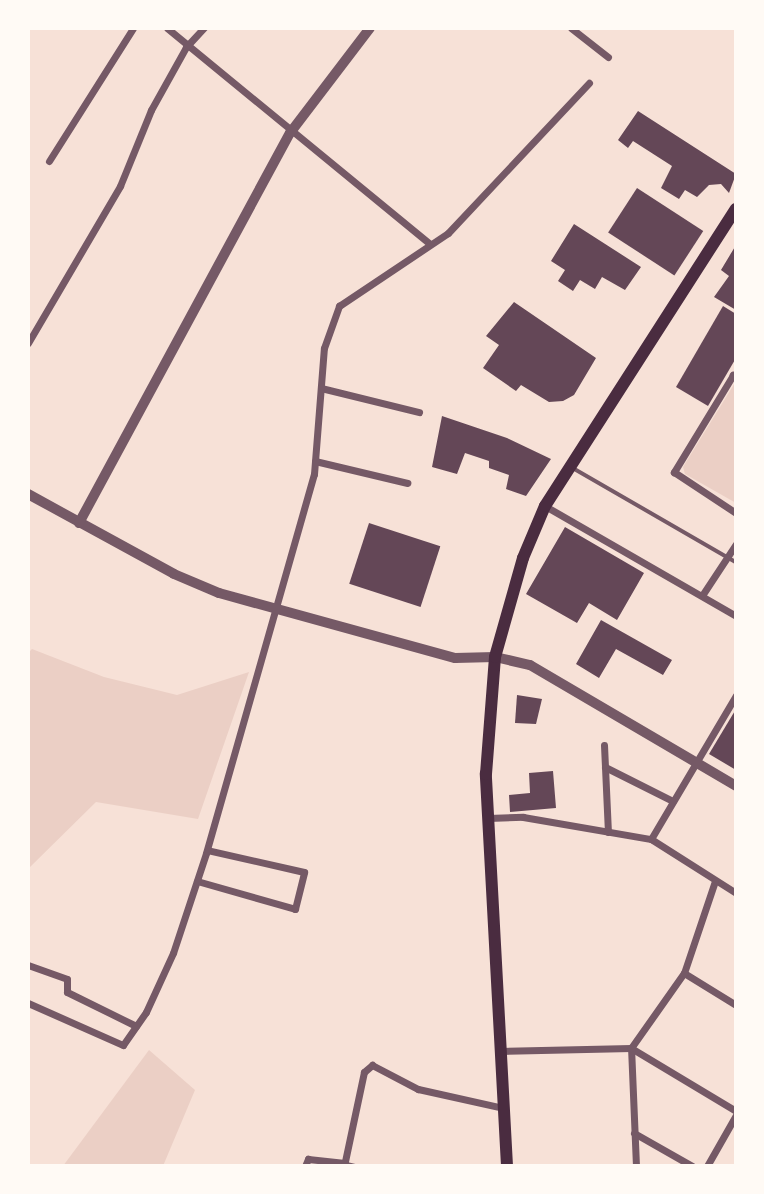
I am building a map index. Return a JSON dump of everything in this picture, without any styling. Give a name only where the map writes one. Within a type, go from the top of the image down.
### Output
[{"type":"highway","points":[[507,1166],[488,818],[487,731],[495,656],[516,579],[545,506],[568,465],[736,209]]},
{"type":"street","points":[[49,161],[134,28]]},
{"type":"street","points":[[166,28],[290,133],[430,244]]},
{"type":"street","points":[[28,343],[120,186],[151,110],[186,47],[204,28]]},
{"type":"street","points":[[79,523],[290,133],[370,28]]},
{"type":"street","points":[[570,28],[608,57]]},
{"type":"street","points":[[28,1003],[123,1045],[136,1026],[173,953],[207,850],[315,461],[324,348],[339,306],[449,233],[589,83]]},
{"type":"street","points":[[736,377],[733,375],[674,472],[736,513]]},
{"type":"street","points":[[321,388],[419,412]]},
{"type":"street","points":[[315,461],[407,483]]},
{"type":"street","points":[[28,494],[174,574],[274,610],[455,657],[495,656],[530,665],[736,786]]},
{"type":"street","points":[[545,506],[703,594],[736,616]]},
{"type":"street","points":[[703,594],[736,544]]},
{"type":"street","points":[[651,839],[736,695]]},
{"type":"street","points":[[604,744],[608,832]]},
{"type":"street","points":[[605,767],[673,801]]},
{"type":"street","points":[[488,818],[523,817],[651,839],[736,893]]},
{"type":"street","points":[[197,881],[295,909],[304,872],[207,850]]},
{"type":"street","points":[[636,1166],[631,1048],[684,973],[715,881]]},
{"type":"street","points":[[28,965],[67,979],[67,992],[136,1026]]},
{"type":"street","points":[[684,973],[736,1005]]},
{"type":"street","points":[[501,1051],[631,1048],[736,1113],[707,1166]]},
{"type":"street","points":[[305,1166],[308,1158],[344,1165],[364,1072],[372,1065],[418,1089],[504,1108]]},
{"type":"street","points":[[634,1133],[692,1166]]},
{"type":"lane","points":[[568,465],[736,562]]},
{"type":"lane","points":[[344,1165],[355,1166]]},
{"type":"shaded area","points":[[736,381],[736,503],[685,474],[683,467]]},
{"type":"shaded area","points":[[32,649],[104,677],[177,695],[249,672],[198,819],[96,802],[28,869],[28,653]]},
{"type":"shaded area","points":[[149,1050],[195,1090],[163,1166],[63,1166]]},
{"type":"building","points":[[638,111],[736,174],[729,193],[721,184],[709,185],[697,197],[685,190],[679,199],[661,188],[672,166],[633,141],[628,148],[618,140]]},
{"type":"building","points":[[637,188],[703,231],[674,275],[608,232]]},
{"type":"building","points":[[574,224],[641,267],[625,290],[602,277],[595,289],[580,280],[573,291],[558,281],[565,270],[551,261]]},
{"type":"building","points":[[736,245],[736,310],[714,297],[729,276],[721,270]]},
{"type":"building","points":[[514,302],[596,358],[574,395],[563,401],[549,402],[521,385],[516,391],[483,368],[499,345],[486,336]]},
{"type":"building","points":[[723,306],[736,314],[736,358],[708,406],[676,387]]},
{"type":"building","points":[[442,416],[507,438],[551,459],[526,496],[506,489],[509,475],[489,468],[489,461],[465,453],[457,474],[432,467]]},
{"type":"building","points":[[369,523],[440,546],[421,607],[349,584]]},
{"type":"building","points":[[565,527],[644,573],[617,620],[589,603],[577,623],[526,594]]},
{"type":"building","points":[[601,620],[672,660],[663,675],[616,649],[599,678],[576,664]]},
{"type":"building","points":[[517,695],[542,699],[536,724],[515,723]]},
{"type":"building","points":[[736,709],[736,770],[709,754]]},
{"type":"building","points":[[553,771],[556,808],[510,812],[509,795],[530,793],[529,773]]}]
